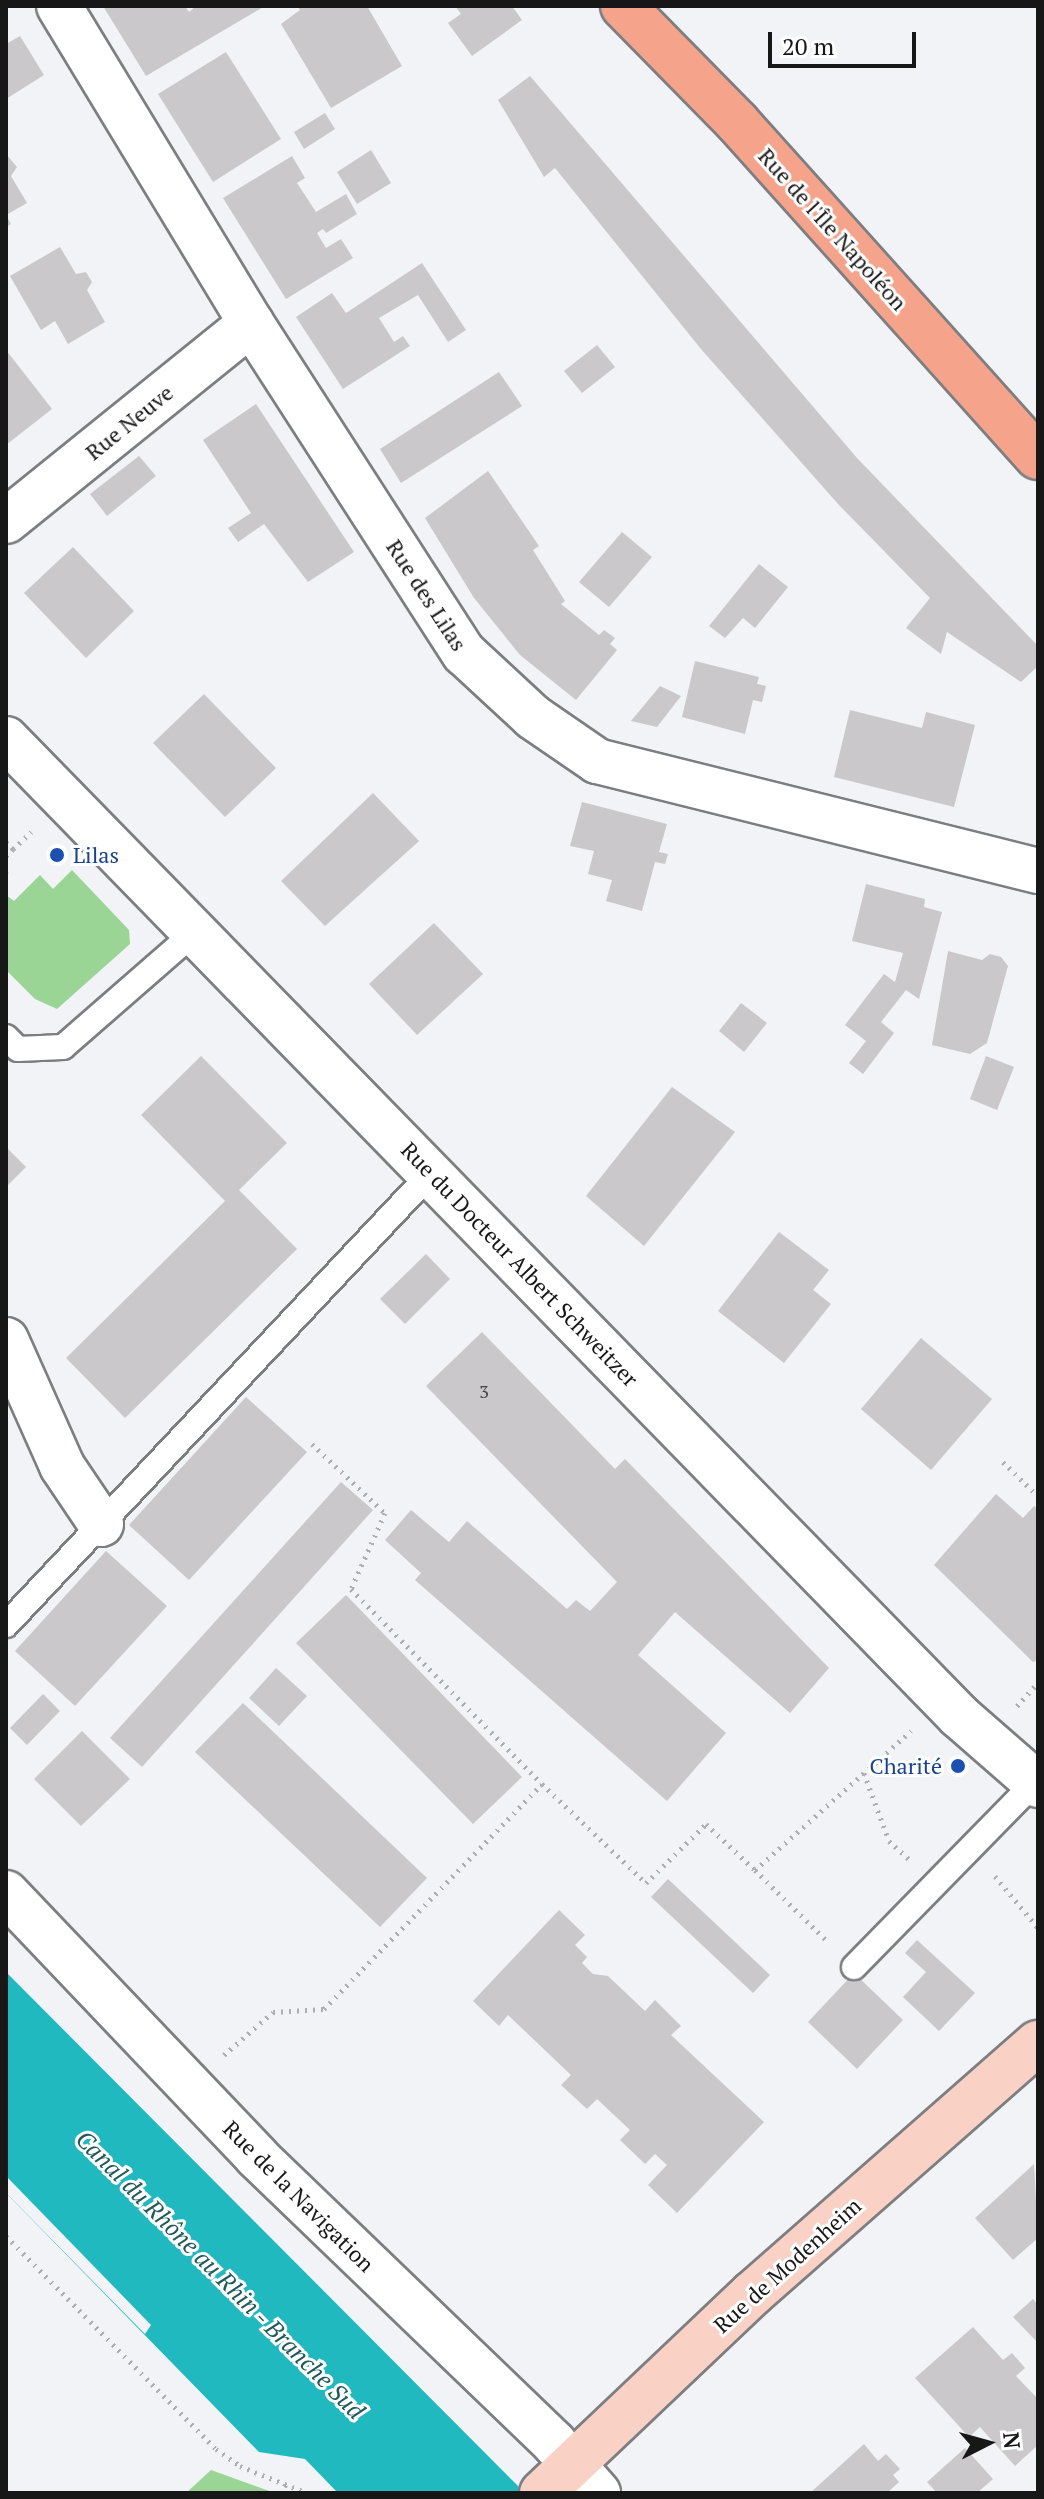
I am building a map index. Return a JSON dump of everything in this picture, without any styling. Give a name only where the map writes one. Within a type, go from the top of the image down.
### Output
[{"type":"main road","name":"Rue de l'Île Napoléon","points":[[623,6],[737,122],[1038,457]]},
{"type":"main road","name":"Rue de Modenheim","points":[[566,2483],[753,2293],[1038,2043]]},
{"type":"street","name":"Rue des Lilas","points":[[59,6],[251,323],[464,653],[533,717],[597,761],[1038,871]]},
{"type":"street","name":"Rue Neuve","points":[[6,521],[251,323]]},
{"type":"street","name":"Rue du Docteur Albert Schweitzer","points":[[6,739],[945,1701],[1036,1783]]},
{"type":"street","points":[[6,1340],[62,1466],[101,1524]]},
{"type":"street","name":"Rue de la Navigation","points":[[6,1893],[566,2483]]},
{"type":"lane","points":[[6,1037],[18,1049],[63,1047],[195,932]]},
{"type":"lane","points":[[6,1625],[431,1173]]},
{"type":"lane","points":[[854,1967],[1036,1783]]},
{"type":"path","points":[[6,856],[13,849]]},
{"type":"path","points":[[312,1444],[385,1513],[351,1589],[542,1784],[646,1883],[706,1824],[854,1967]]},
{"type":"path","points":[[1003,1462],[1038,1496]]},
{"type":"path","points":[[755,1870],[945,1701]]},
{"type":"path","points":[[864,1773],[889,1841],[935,1885]]},
{"type":"path","points":[[189,2086],[273,2012],[324,2009],[542,1784]]},
{"type":"path","points":[[969,1851],[1038,1928]]},
{"type":"path","points":[[6,2236],[216,2449],[307,2493]]},
{"type":"path","points":[[280,2493],[286,2484]]},
{"type":"green space","points":[[72,870],[129,930],[130,944],[57,1009],[35,999],[6,970],[6,895],[14,901],[40,875],[53,889]]},
{"type":"green space","points":[[211,2470],[275,2493],[186,2493]]},
{"type":"water","name":"Canal du Rhône au Rhin - Branche Sud","points":[[6,1972],[525,2493],[338,2493],[305,2459],[259,2452],[6,2193]]},
{"type":"pier","points":[[6,2176],[151,2325],[145,2334],[6,2193]]},
{"type":"building","points":[[103,6],[185,6],[189,12],[196,6],[265,6],[146,76]]},
{"type":"building","points":[[297,6],[367,6],[402,66],[331,108],[281,24],[300,10]]},
{"type":"building","points":[[455,6],[512,6],[522,20],[472,56],[448,23],[461,14]]},
{"type":"building","points":[[20,36],[44,75],[6,99],[6,44]]},
{"type":"building","points":[[226,52],[281,139],[213,182],[158,94]]},
{"type":"building","points":[[530,76],[857,458],[1038,646],[1038,666],[1021,682],[947,632],[941,654],[906,628],[930,598],[839,505],[701,349],[555,168],[544,177],[498,100]]},
{"type":"building","points":[[325,113],[335,129],[304,149],[294,132]]},
{"type":"building","points":[[371,150],[391,183],[357,204],[337,172]]},
{"type":"building","points":[[6,154],[17,167],[11,176],[27,203],[6,215]]},
{"type":"building","points":[[292,156],[305,178],[297,183],[316,212],[346,194],[357,214],[326,233],[323,229],[317,233],[326,248],[341,239],[353,258],[286,299],[223,198]]},
{"type":"building","points":[[60,247],[76,274],[86,272],[92,282],[87,290],[105,322],[68,344],[55,321],[41,330],[10,276]]},
{"type":"building","points":[[422,263],[466,330],[448,342],[418,295],[379,318],[394,342],[403,336],[410,346],[343,389],[296,317],[332,293],[346,313]]},
{"type":"building","points":[[597,345],[615,367],[582,393],[564,371]]},
{"type":"building","points":[[6,350],[52,409],[6,445]]},
{"type":"building","points":[[499,372],[522,406],[401,483],[380,449]]},
{"type":"building","points":[[256,404],[354,552],[308,582],[264,524],[238,542],[228,528],[251,513],[203,440]]},
{"type":"building","points":[[139,456],[156,476],[107,516],[90,494]]},
{"type":"building","points":[[488,471],[539,546],[533,550],[565,601],[561,604],[599,635],[604,630],[615,638],[610,644],[617,650],[576,700],[520,655],[474,598],[425,518]]},
{"type":"building","points":[[622,532],[652,557],[609,607],[579,582]]},
{"type":"building","points":[[73,547],[134,611],[86,658],[24,593]]},
{"type":"building","points":[[759,564],[788,587],[755,628],[743,618],[725,638],[709,626]]},
{"type":"building","points":[[695,661],[759,677],[757,684],[766,686],[762,702],[753,700],[745,734],[682,717]]},
{"type":"building","points":[[660,686],[681,696],[657,727],[631,721]]},
{"type":"building","points":[[204,694],[276,768],[225,817],[153,743]]},
{"type":"building","points":[[850,710],[922,728],[926,712],[975,725],[954,807],[834,777]]},
{"type":"building","points":[[373,793],[419,841],[325,926],[281,881]]},
{"type":"building","points":[[582,802],[667,824],[659,852],[668,854],[665,864],[655,862],[642,911],[606,901],[612,880],[588,874],[594,851],[570,846]]},
{"type":"building","points":[[866,884],[925,899],[924,907],[942,912],[919,999],[906,990],[881,1022],[894,1033],[863,1074],[849,1063],[866,1041],[845,1025],[884,974],[895,982],[903,953],[852,941]]},
{"type":"building","points":[[434,923],[483,974],[417,1035],[369,984]]},
{"type":"building","points":[[948,951],[982,960],[990,954],[1001,957],[1008,966],[987,1043],[970,1054],[932,1045]]},
{"type":"building","points":[[741,1003],[767,1023],[744,1052],[719,1031]]},
{"type":"building","points":[[201,1056],[287,1143],[239,1190],[297,1249],[125,1418],[66,1358],[225,1201],[141,1115]]},
{"type":"building","points":[[986,1056],[1014,1067],[997,1110],[970,1099]]},
{"type":"building","points":[[672,1087],[735,1132],[644,1246],[586,1196]]},
{"type":"building","points":[[6,1147],[26,1167],[6,1187]]},
{"type":"building","points":[[779,1232],[829,1270],[813,1290],[831,1304],[784,1363],[718,1311]]},
{"type":"building","points":[[426,1254],[450,1279],[405,1324],[380,1299]]},
{"type":"building","points":[[482,1332],[615,1469],[625,1459],[829,1668],[790,1713],[675,1612],[638,1655],[726,1733],[667,1801],[415,1580],[421,1573],[385,1540],[411,1510],[449,1542],[467,1521],[567,1609],[576,1600],[590,1611],[617,1582],[426,1386]]},
{"type":"building","points":[[921,1338],[992,1399],[931,1470],[861,1409]]},
{"type":"building","points":[[246,1397],[307,1452],[189,1580],[129,1525]]},
{"type":"building","points":[[341,1482],[373,1510],[142,1767],[110,1738]]},
{"type":"building","points":[[996,1494],[1023,1518],[1034,1506],[1038,1509],[1038,1660],[1033,1662],[934,1565]]},
{"type":"building","points":[[106,1551],[167,1606],[75,1706],[15,1651]]},
{"type":"building","points":[[346,1595],[522,1777],[473,1824],[296,1643]]},
{"type":"building","points":[[276,1668],[307,1696],[279,1726],[249,1698]]},
{"type":"building","points":[[43,1694],[60,1711],[27,1745],[10,1728]]},
{"type":"building","points":[[243,1703],[427,1878],[380,1927],[195,1752]]},
{"type":"building","points":[[82,1731],[130,1779],[81,1826],[34,1779]]},
{"type":"building","points":[[668,1879],[770,1975],[753,1993],[651,1897]]},
{"type":"building","points":[[559,1910],[585,1935],[575,1945],[587,1957],[582,1963],[593,1974],[608,1976],[645,2011],[655,2000],[681,2026],[671,2035],[764,2122],[677,2213],[648,2185],[667,2165],[655,2154],[645,2164],[620,2140],[630,2130],[597,2099],[587,2109],[561,2085],[571,2075],[508,2015],[499,2026],[473,2001]]},
{"type":"building","points":[[917,1940],[975,1993],[939,2031],[903,1997],[926,1972],[905,1953]]},
{"type":"building","points":[[854,1973],[903,2020],[857,2069],[808,2022]]},
{"type":"building","points":[[1034,2164],[1038,2238],[1013,2260],[975,2218]]},
{"type":"building","points":[[1033,2299],[1038,2305],[1038,2343],[1013,2317]]},
{"type":"building","points":[[973,2327],[1003,2360],[1012,2353],[1025,2368],[1016,2376],[1038,2399],[1038,2445],[1015,2466],[980,2427],[969,2437],[915,2378]]},
{"type":"building","points":[[864,2444],[878,2461],[886,2454],[900,2469],[893,2475],[899,2482],[887,2493],[810,2493]]},
{"type":"building","points":[[965,2448],[993,2479],[977,2493],[937,2493],[927,2482]]},
{"type":"place","name":"Lilas","points":[[57,855]]},
{"type":"place","name":"Charité","points":[[958,1766]]}]
